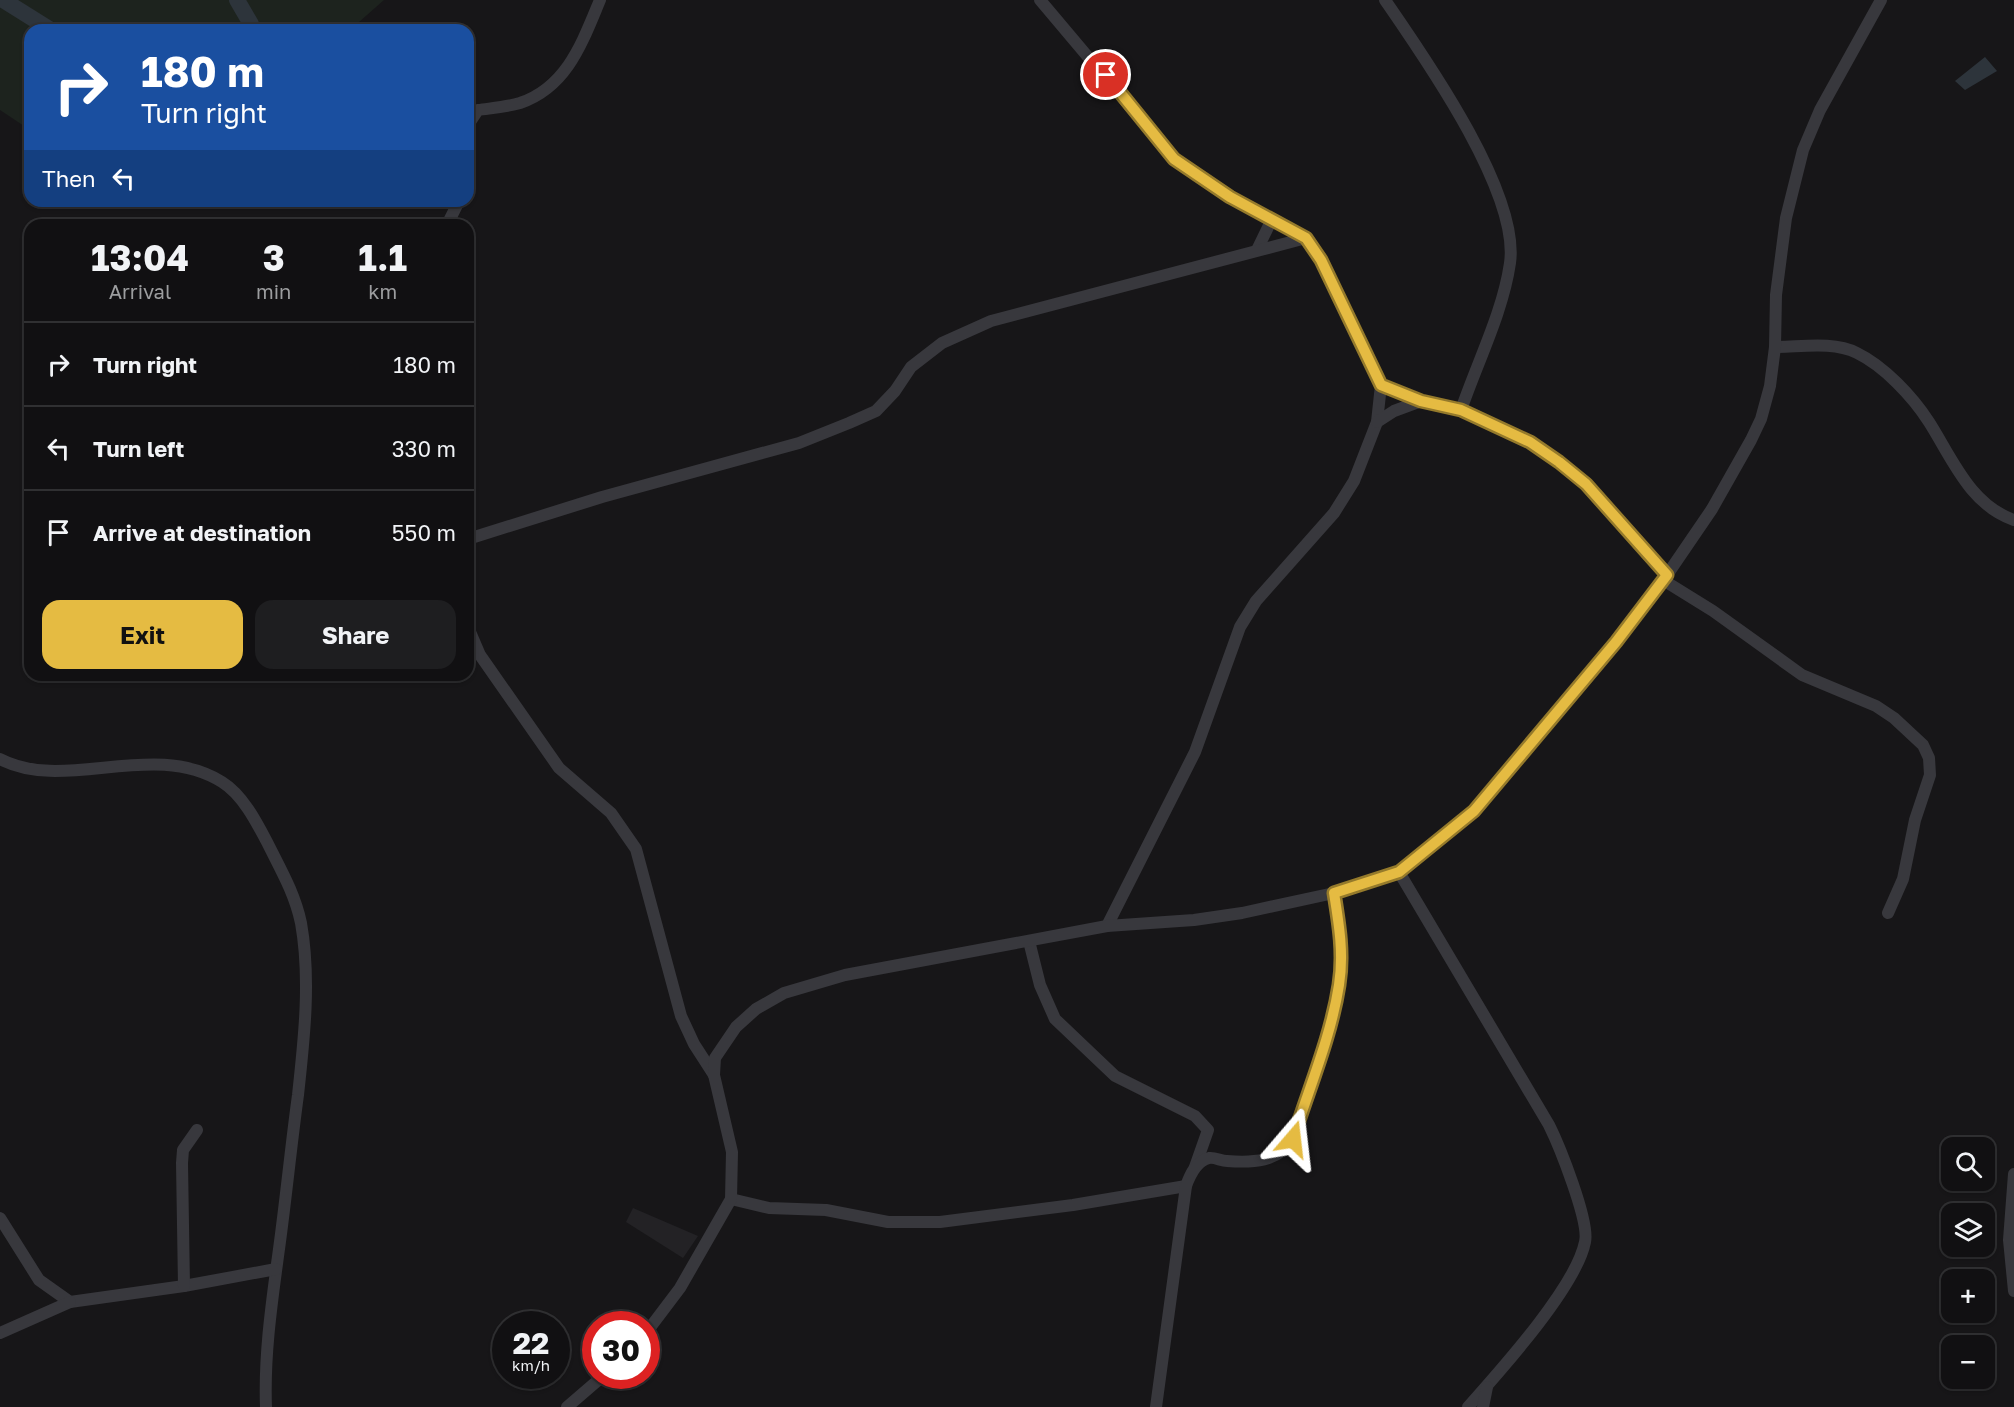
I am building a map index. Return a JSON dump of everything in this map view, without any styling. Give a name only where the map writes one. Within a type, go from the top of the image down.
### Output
[{"type":"street","points":[[474,116],[478,110],[519,104],[550,89],[567,70],[600,0]]},
{"type":"street","points":[[1040,0],[1174,159],[1230,197],[1306,238],[1321,260],[1381,385],[1377,422],[1354,481],[1334,513],[1256,601],[1240,627],[1195,752],[1107,926]]},
{"type":"street","points":[[1385,0],[1436,73],[1491,179],[1508,223],[1512,246],[1510,264],[1499,306],[1461,410]]},
{"type":"street","points":[[660,1314],[680,1288],[731,1199],[732,1152],[714,1075],[715,1058],[736,1027],[756,1009],[784,993],[845,975],[1107,926],[1233,914],[1334,893],[1399,872],[1451,832],[1500,783],[1616,642],[1665,577],[1712,509],[1761,419],[1770,386],[1775,347],[1776,295],[1786,218],[1803,150],[1821,110],[1881,0]]},
{"type":"street","points":[[1257,250],[1272,219]]},
{"type":"street","points":[[474,537],[602,496],[799,443],[849,423],[876,411],[895,391],[911,367],[942,343],[991,321],[1306,238]]},
{"type":"street","points":[[1775,347],[1840,348],[1857,353],[1879,368],[1916,404],[1974,492],[1987,506],[2014,520]]},
{"type":"street","points":[[1381,385],[1421,401],[1461,410],[1530,442],[1586,484],[1665,577],[1802,675],[1876,706],[1894,718],[1923,745],[1929,758],[1930,775],[1915,820],[1903,879],[1888,913]]},
{"type":"street","points":[[1377,422],[1394,411],[1421,401]]},
{"type":"street","points":[[474,641],[480,655],[559,768],[611,813],[636,849],[681,1016],[694,1044],[714,1075]]},
{"type":"street","points":[[0,759],[45,770],[126,764],[187,769],[224,783],[239,797],[259,826],[288,883],[301,923],[305,983],[304,1045],[276,1269],[265,1377],[266,1407]]},
{"type":"street","points":[[1399,872],[1549,1125],[1558,1143],[1584,1221],[1586,1241],[1574,1270],[1557,1297],[1468,1407]]},
{"type":"street","points":[[1195,1168],[1208,1159],[1241,1162],[1276,1156],[1286,1151],[1293,1139],[1331,1021],[1339,984],[1341,942],[1334,893]]},
{"type":"street","points":[[1029,941],[1040,985],[1055,1019],[1115,1076],[1195,1116],[1208,1130],[1186,1186],[1156,1407]]},
{"type":"street","points":[[184,1286],[183,1150],[198,1130]]},
{"type":"street","points":[[2014,1174],[2009,1240],[2014,1291]]},
{"type":"street","points":[[731,1199],[769,1208],[826,1210],[888,1222],[940,1222],[1073,1205],[1186,1186]]},
{"type":"street","points":[[0,1218],[39,1280],[70,1302]]},
{"type":"street","points":[[0,1333],[70,1302],[184,1286],[276,1269]]},
{"type":"street","points":[[1483,1407],[1487,1386]]},
{"type":"street","points":[[567,1407],[588,1389]]},
{"type":"shaded area","points":[[0,0],[384,0],[357,24],[24,24],[24,126],[0,110]]},
{"type":"shaded area","points":[[1985,57],[1997,71],[1965,90],[1955,81]]},
{"type":"shaded area","points":[[633,1208],[698,1236],[683,1258],[626,1222]]},
{"type":"waterway","points":[[3,0],[41,24]]},
{"type":"waterway","points":[[237,0],[251,24]]},
{"type":"route","points":[[1106,75],[1174,159],[1230,197],[1306,238],[1321,260],[1381,385],[1421,401],[1461,410],[1530,442],[1586,484],[1667,575],[1616,642],[1500,783],[1474,811],[1399,872],[1334,893],[1341,942],[1339,984],[1331,1021],[1293,1139]]}]
